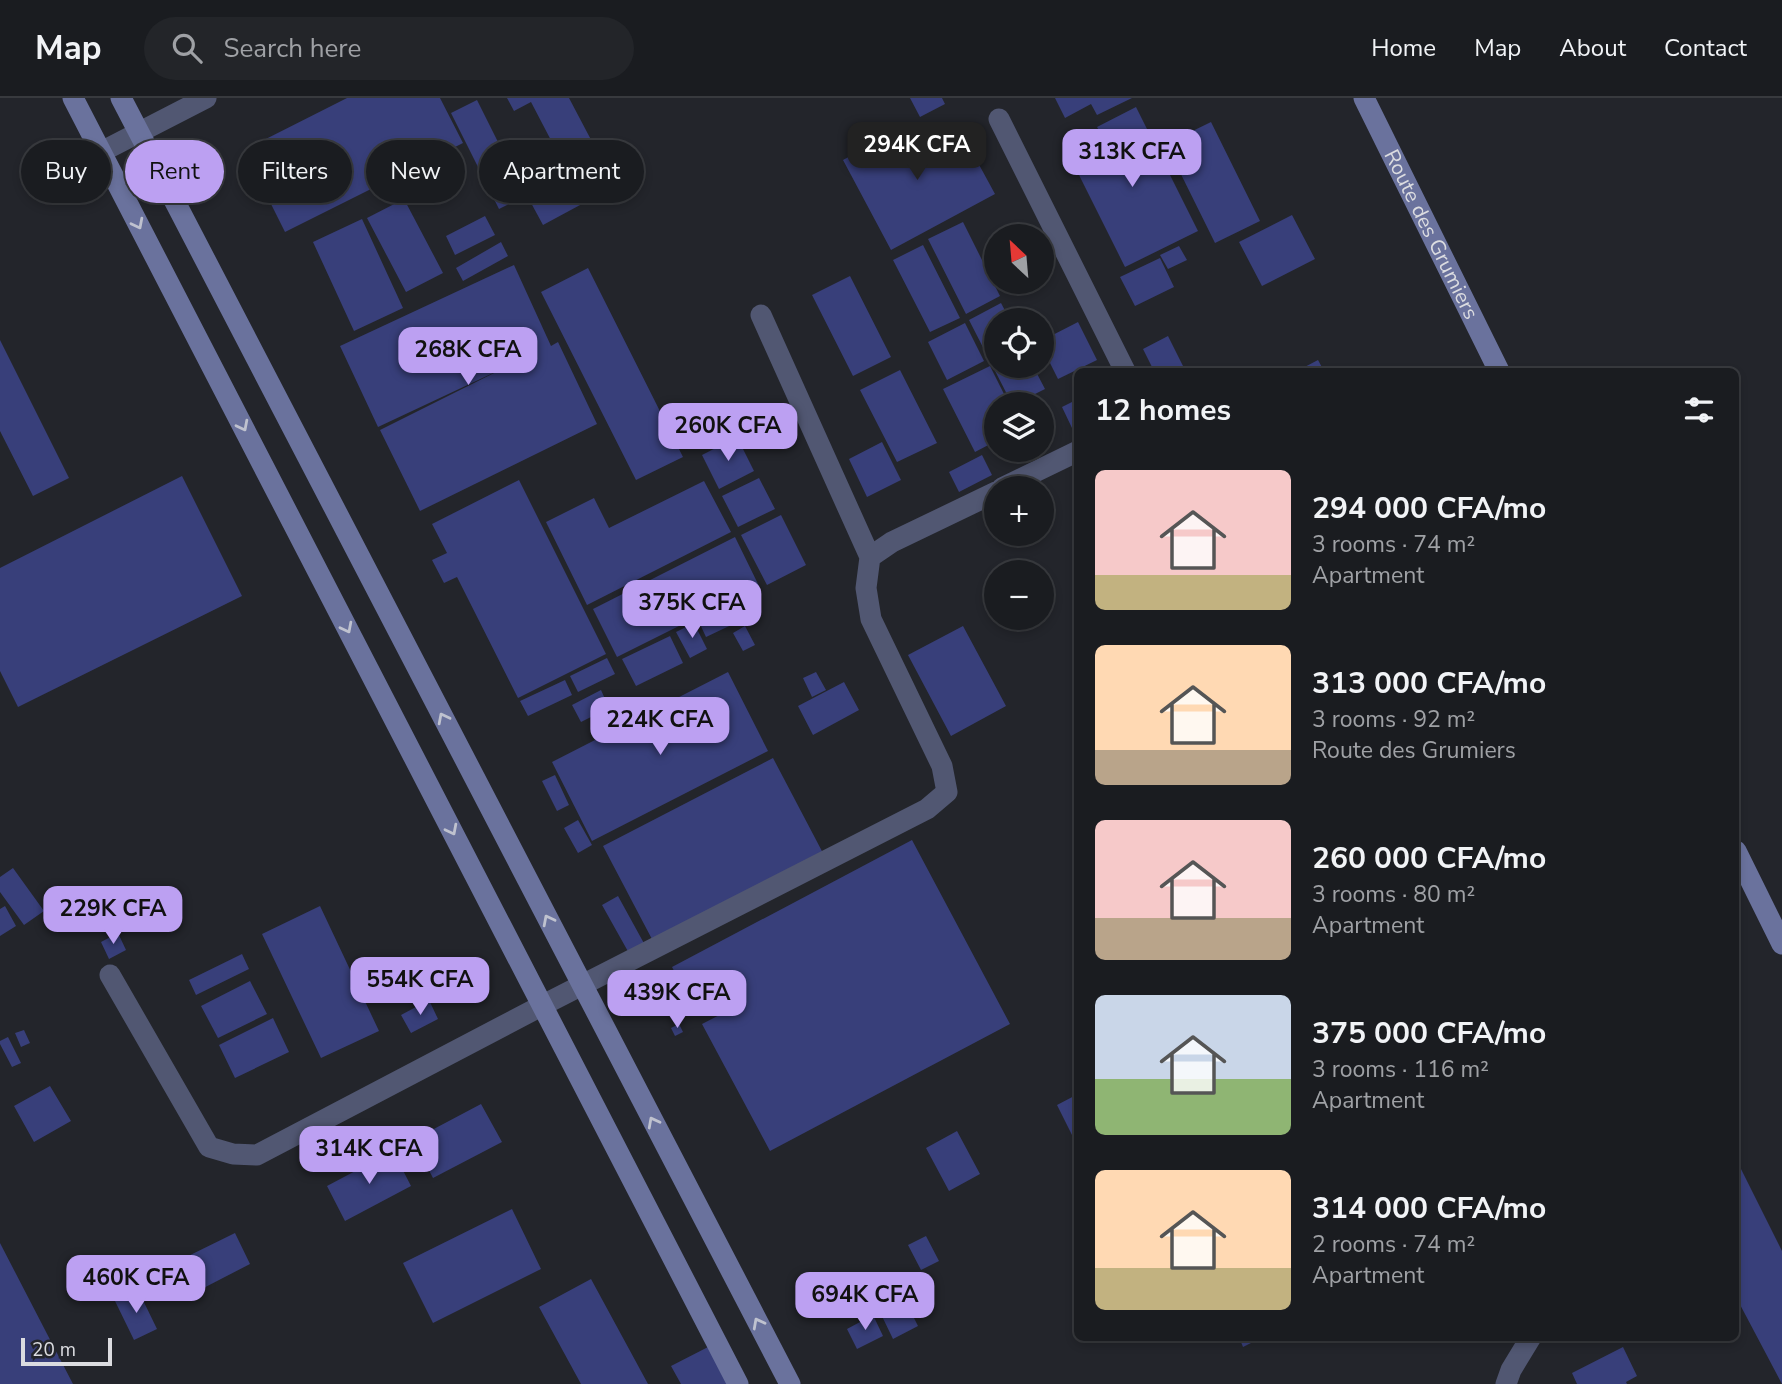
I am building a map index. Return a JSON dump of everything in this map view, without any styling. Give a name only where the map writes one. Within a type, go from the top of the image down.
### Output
[{"type":"main road","points":[[73,98],[95,140]]},
{"type":"main road","points":[[121,98],[790,1384]]},
{"type":"main road","name":"Route des Grumiers","points":[[1364,98],[1498,368]]},
{"type":"main road","points":[[111,171],[738,1384]]},
{"type":"main road","points":[[1739,857],[1782,944]]},
{"type":"street","points":[[111,147],[206,98]]},
{"type":"street","points":[[999,119],[1124,368]]},
{"type":"street","points":[[110,975],[209,1147],[233,1154],[257,1155],[927,809],[947,792],[943,766],[872,619],[866,588],[870,557],[761,315]]},
{"type":"street","points":[[1027,476],[1074,453]]},
{"type":"street","points":[[870,557],[892,542],[984,498]]},
{"type":"street","points":[[1506,1384],[1529,1341]]},
{"type":"building","points":[[347,98],[440,98],[461,140],[366,140],[366,192],[352,198],[352,140],[264,140]]},
{"type":"building","points":[[507,98],[569,98],[591,140],[551,140],[531,102],[514,111]]},
{"type":"building","points":[[910,98],[942,98],[945,104],[920,117]]},
{"type":"building","points":[[1055,98],[1132,98],[1097,115],[1091,104],[1065,118]]},
{"type":"building","points":[[477,100],[497,140],[479,140],[479,169],[465,140],[451,113]]},
{"type":"building","points":[[1136,107],[1198,231],[1125,267],[1068,153],[1102,136],[1097,127]]},
{"type":"building","points":[[1211,122],[1260,221],[1215,243],[1166,144]]},
{"type":"building","points":[[906,126],[918,147],[958,126],[995,194],[891,250],[843,160]]},
{"type":"building","points":[[270,203],[343,203],[285,232]]},
{"type":"building","points":[[396,203],[406,203],[443,273],[406,292],[367,218]]},
{"type":"building","points":[[496,203],[511,203],[499,209]]},
{"type":"building","points":[[531,203],[584,203],[543,225]]},
{"type":"building","points":[[1292,215],[1315,259],[1262,286],[1239,242]]},
{"type":"building","points":[[485,216],[495,235],[455,255],[446,236]]},
{"type":"building","points":[[362,219],[403,308],[354,331],[313,242]]},
{"type":"building","points":[[963,222],[984,264],[984,294],[1000,296],[966,314],[928,239]]},
{"type":"building","points":[[501,242],[508,256],[463,281],[456,268]]},
{"type":"building","points":[[923,245],[960,318],[930,332],[893,260]]},
{"type":"building","points":[[1179,246],[1187,260],[1168,269],[1160,255]]},
{"type":"building","points":[[1160,258],[1174,287],[1135,306],[1120,277]]},
{"type":"building","points":[[514,265],[551,346],[558,342],[597,424],[420,511],[380,430],[508,366],[378,427],[340,346]]},
{"type":"building","points":[[588,268],[683,457],[636,480],[541,292]]},
{"type":"building","points":[[850,276],[891,357],[853,376],[812,295]]},
{"type":"building","points":[[984,312],[984,349],[969,320]]},
{"type":"building","points":[[1078,322],[1097,360],[1081,368],[1074,368],[1074,371],[1058,379],[1054,371],[1054,334]]},
{"type":"building","points":[[965,323],[984,361],[947,380],[928,342]]},
{"type":"building","points":[[1168,336],[1184,368],[1152,368],[1143,349]]},
{"type":"building","points":[[0,340],[69,478],[33,496],[0,431]]},
{"type":"building","points":[[1318,360],[1322,368],[1303,368]]},
{"type":"building","points":[[984,369],[984,378],[996,378],[1003,392],[984,392],[984,447],[975,452],[943,389]]},
{"type":"building","points":[[900,370],[937,443],[897,462],[860,390]]},
{"type":"building","points":[[999,378],[1039,378],[1045,389],[1039,392],[1006,392]]},
{"type":"building","points":[[1074,401],[1074,427],[1072,428],[1062,407]]},
{"type":"building","points":[[737,437],[754,471],[719,489],[702,455]]},
{"type":"building","points":[[882,442],[901,480],[867,497],[849,459]]},
{"type":"building","points":[[982,455],[992,475],[984,476],[984,479],[959,492],[949,472]]},
{"type":"building","points":[[182,476],[242,596],[18,707],[0,671],[0,568]]},
{"type":"building","points":[[759,478],[775,509],[738,527],[722,496]]},
{"type":"building","points":[[519,480],[606,654],[518,698],[457,577],[444,583],[432,560],[447,553],[432,524]]},
{"type":"building","points":[[704,481],[731,532],[587,605],[546,522],[594,498],[609,528]]},
{"type":"building","points":[[781,515],[806,565],[767,585],[741,535]]},
{"type":"building","points":[[735,537],[759,586],[617,657],[593,609]]},
{"type":"building","points":[[735,602],[744,619],[706,637],[698,620]]},
{"type":"building","points":[[694,623],[707,649],[690,658],[676,632]]},
{"type":"building","points":[[745,626],[755,645],[743,651],[733,633]]},
{"type":"building","points":[[963,626],[1006,706],[951,736],[908,655]]},
{"type":"building","points":[[670,636],[683,663],[636,686],[622,659]]},
{"type":"building","points":[[607,658],[615,674],[578,692],[570,676]]},
{"type":"building","points":[[728,672],[768,751],[592,841],[552,762]]},
{"type":"building","points":[[816,672],[826,690],[812,697],[803,678]]},
{"type":"building","points":[[565,680],[572,695],[528,716],[520,701]]},
{"type":"building","points":[[844,682],[859,710],[813,735],[798,706]]},
{"type":"building","points":[[601,690],[609,708],[581,722],[572,705]]},
{"type":"building","points":[[773,758],[824,855],[654,943],[603,846]]},
{"type":"building","points":[[555,775],[569,805],[557,811],[542,781]]},
{"type":"building","points":[[578,820],[592,845],[578,853],[564,828]]},
{"type":"building","points":[[912,840],[1010,1024],[770,1151],[702,1024],[737,1006],[730,992],[695,1011],[672,967]]},
{"type":"building","points":[[13,868],[44,911],[24,925],[0,892],[0,877]]},
{"type":"building","points":[[618,896],[646,947],[630,955],[602,905]]},
{"type":"building","points":[[5,906],[16,926],[0,936],[0,909]]},
{"type":"building","points":[[320,906],[379,1031],[321,1058],[262,934]]},
{"type":"building","points":[[118,933],[126,950],[109,959],[101,942]]},
{"type":"building","points":[[242,954],[249,969],[196,995],[189,980]]},
{"type":"building","points":[[250,981],[267,1014],[218,1038],[201,1006]]},
{"type":"building","points":[[429,1000],[438,1019],[411,1033],[401,1015]]},
{"type":"building","points":[[273,1018],[289,1052],[235,1078],[219,1045]]},
{"type":"building","points":[[679,1024],[683,1032],[675,1036],[671,1028]]},
{"type":"building","points":[[24,1030],[30,1043],[21,1047],[15,1033]]},
{"type":"building","points":[[8,1037],[21,1063],[12,1067],[0,1044],[0,1041]]},
{"type":"building","points":[[50,1086],[71,1121],[34,1142],[14,1106]]},
{"type":"building","points":[[1074,1096],[1074,1139],[1057,1105]]},
{"type":"building","points":[[481,1104],[502,1142],[433,1178],[413,1140]]},
{"type":"building","points":[[957,1131],[980,1174],[949,1191],[926,1148]]},
{"type":"building","points":[[393,1151],[411,1186],[345,1221],[327,1186]]},
{"type":"building","points":[[1739,1165],[1782,1251],[1782,1384],[1739,1303]]},
{"type":"building","points":[[512,1209],[541,1269],[433,1323],[403,1263]]},
{"type":"building","points":[[235,1233],[250,1264],[190,1295],[174,1263]]},
{"type":"building","points":[[926,1236],[939,1261],[921,1270],[908,1245]]},
{"type":"building","points":[[0,1243],[73,1384],[0,1384]]},
{"type":"building","points":[[591,1279],[648,1384],[581,1384],[539,1307]]},
{"type":"building","points":[[138,1290],[157,1329],[134,1340],[115,1301]]},
{"type":"building","points":[[904,1298],[918,1326],[893,1339],[879,1310]]},
{"type":"building","points":[[873,1315],[883,1336],[857,1349],[847,1329]]},
{"type":"building","points":[[1241,1341],[1255,1341],[1243,1347]]},
{"type":"building","points":[[710,1346],[730,1384],[681,1384],[671,1366]]},
{"type":"building","points":[[1623,1347],[1637,1376],[1626,1382],[1627,1384],[1577,1384],[1572,1373]]}]
